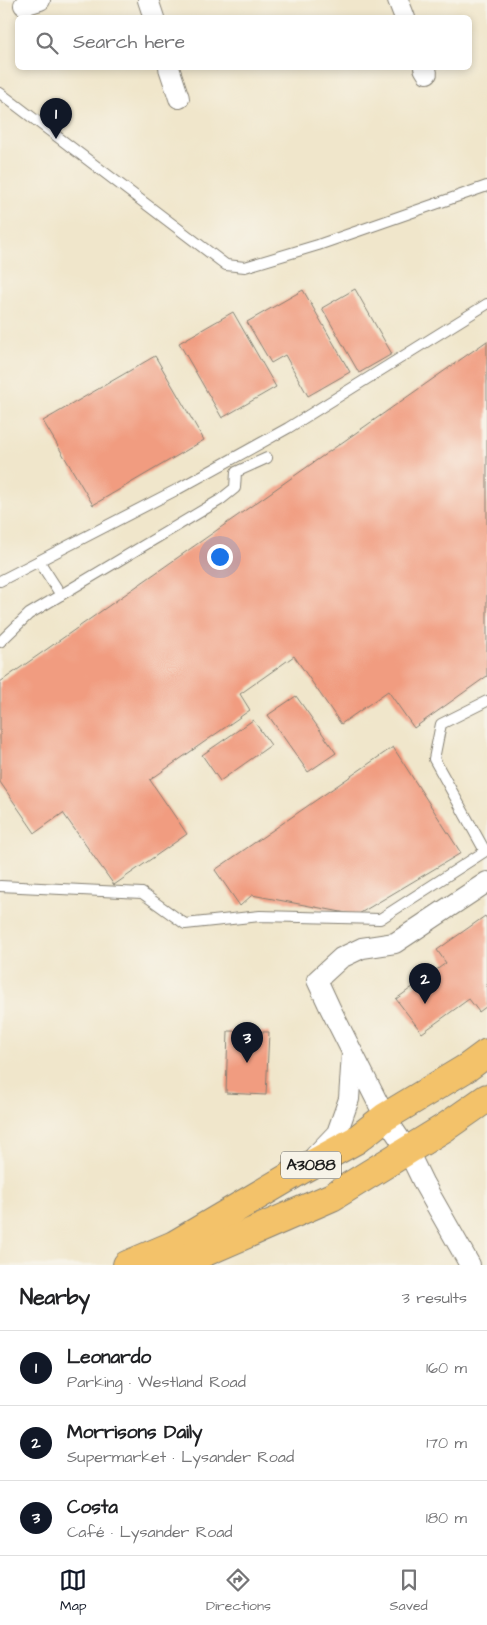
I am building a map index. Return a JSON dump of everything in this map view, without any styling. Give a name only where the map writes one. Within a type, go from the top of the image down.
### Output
[{"type":"main road","name":"A3088","points":[[127,1265],[174,1244],[356,1140],[385,1117],[468,1067],[487,1053]]},
{"type":"main road","name":"A3088","points":[[157,1265],[201,1254],[332,1197],[408,1151],[487,1098]]},
{"type":"street","points":[[148,0],[153,15]]},
{"type":"street","points":[[398,0],[404,15]]},
{"type":"street","points":[[170,70],[179,98]]},
{"type":"street","points":[[470,1265],[424,1184],[408,1151],[385,1117],[318,980],[342,958],[362,948],[394,943],[487,882]]},
{"type":"street","points":[[302,1170],[337,1133],[349,1100],[352,1051]]},
{"type":"lane","points":[[0,93],[226,265],[245,267],[263,262],[318,245],[487,186]]},
{"type":"lane","points":[[0,582],[178,489],[288,428],[487,304]]},
{"type":"lane","points":[[0,642],[29,614],[220,500],[235,488],[236,472],[268,458]]},
{"type":"lane","points":[[39,561],[62,596]]},
{"type":"lane","points":[[0,886],[142,893],[185,924],[260,916],[380,919],[486,850],[434,759],[441,724],[487,701]]},
{"type":"building","points":[[355,289],[392,354],[359,373],[322,308]]},
{"type":"building","points":[[303,290],[350,372],[308,396],[285,355],[271,363],[247,322]]},
{"type":"building","points":[[233,312],[276,387],[222,418],[179,343]]},
{"type":"building","points":[[487,341],[487,676],[414,728],[388,691],[341,724],[294,656],[240,694],[250,710],[150,780],[187,834],[114,885],[63,813],[35,833],[0,782],[0,682]]},
{"type":"building","points":[[155,356],[204,440],[93,505],[43,421]]},
{"type":"building","points":[[296,696],[336,753],[308,772],[268,715]]},
{"type":"building","points":[[253,720],[271,745],[220,781],[202,755]]},
{"type":"building","points":[[393,747],[461,853],[357,915],[252,895],[240,906],[215,870]]},
{"type":"building","points":[[485,916],[487,919],[487,1006],[479,1012],[469,999],[422,1033],[396,999],[446,963],[437,950]]},
{"type":"building","points":[[228,1031],[269,1032],[266,1095],[226,1093]]},
{"type":"place","name":"Leonardo","points":[[56,139]]},
{"type":"place","name":"Morrisons Daily","points":[[425,1004]]},
{"type":"place","name":"Costa","points":[[247,1063]]}]
